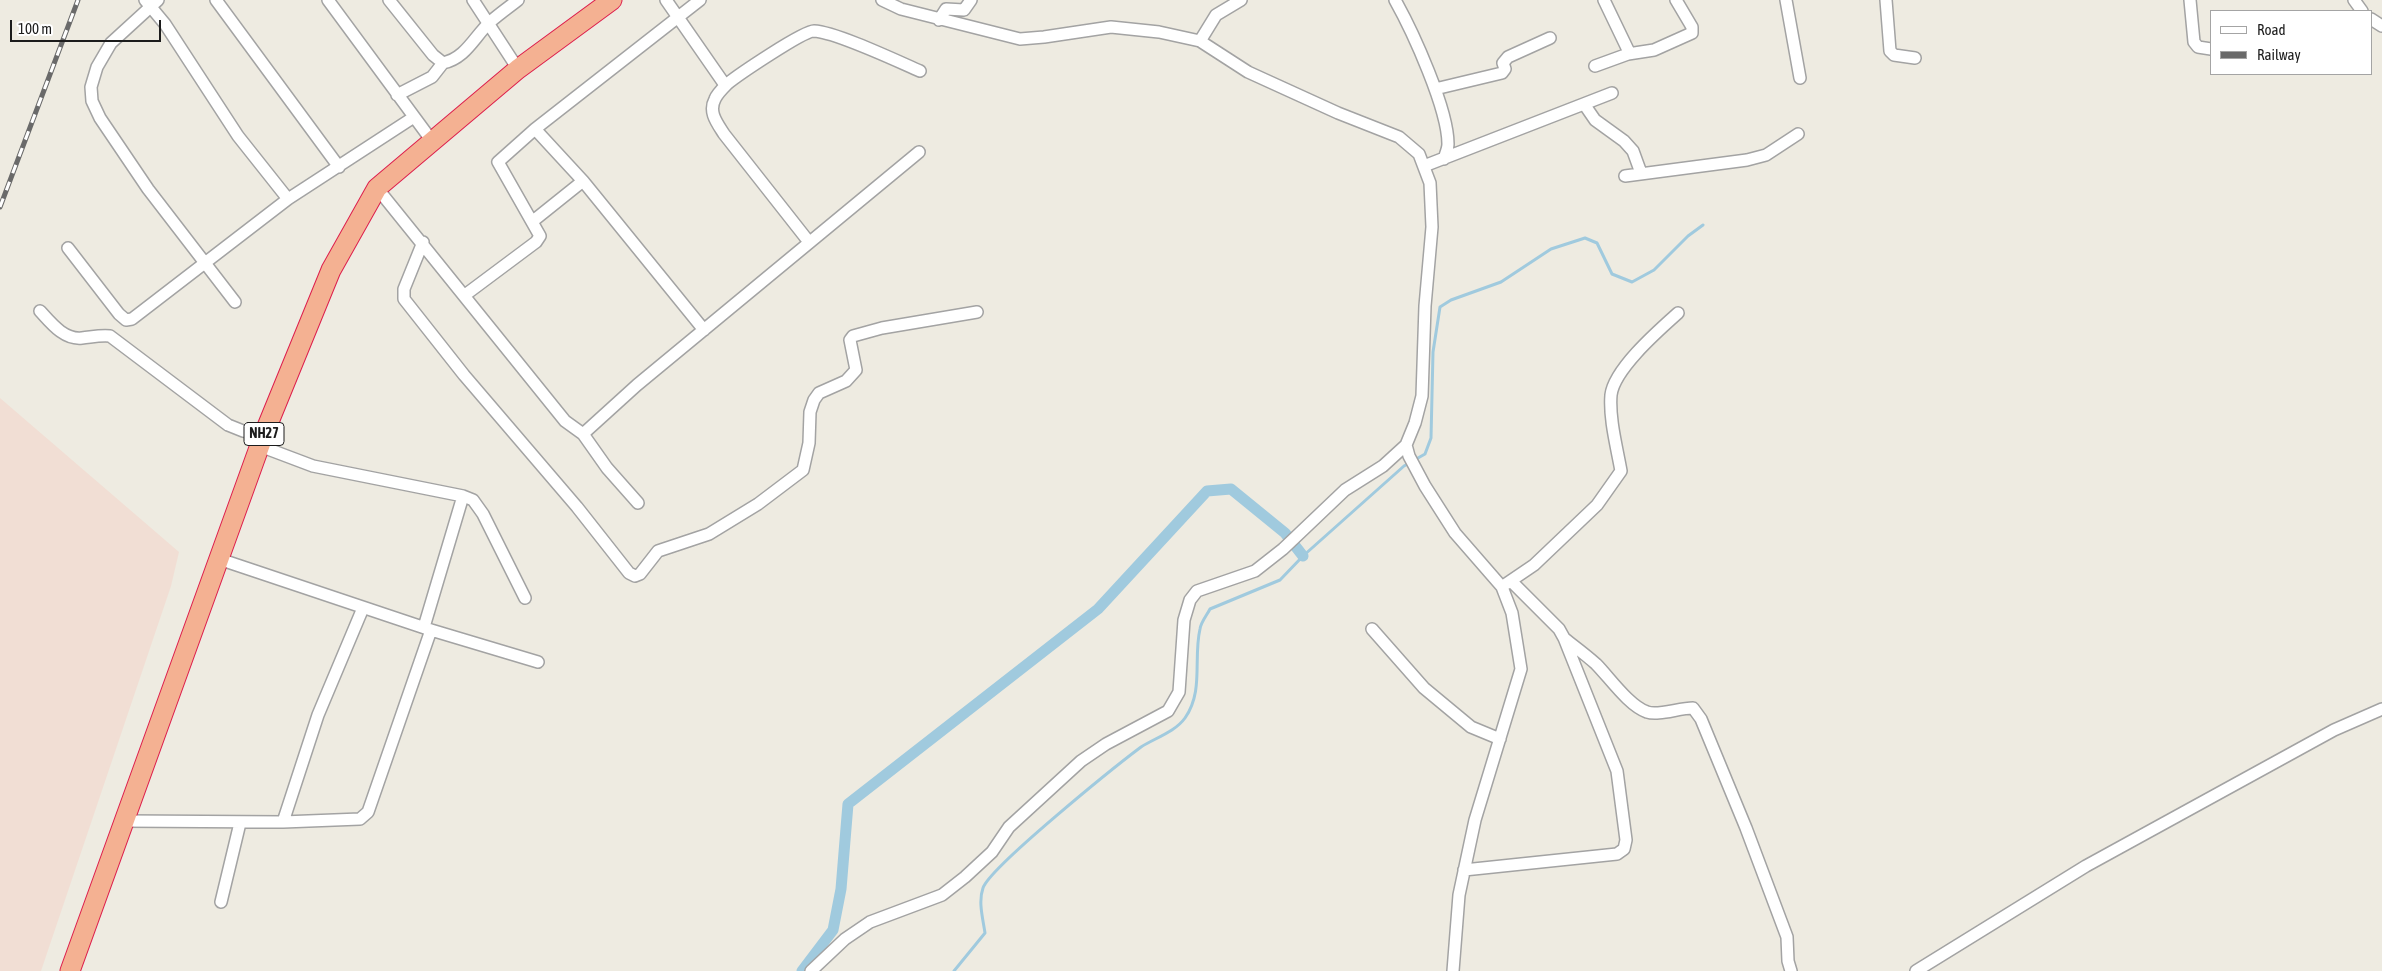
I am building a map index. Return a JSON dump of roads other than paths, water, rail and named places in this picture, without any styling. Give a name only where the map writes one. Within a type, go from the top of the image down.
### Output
[{"type":"highway","name":"NH27","points":[[70,971],[262,440],[331,270],[377,188],[518,69],[612,0]]},
{"type":"street","points":[[216,0],[339,167]]},
{"type":"street","points":[[328,0],[432,142]]},
{"type":"street","points":[[389,0],[433,55],[443,63]]},
{"type":"street","points":[[473,0],[518,69]]},
{"type":"street","points":[[397,95],[432,77],[443,63],[452,61],[465,51],[489,23],[518,0]]},
{"type":"street","points":[[666,0],[725,85]]},
{"type":"street","points":[[465,295],[536,242],[540,236],[498,162],[535,129],[700,0]]},
{"type":"street","points":[[811,971],[845,939],[870,922],[942,895],[992,852],[1009,827],[1081,761],[1106,744],[1168,711],[1179,692],[1184,620],[1190,600],[1197,591],[1255,571],[1346,490],[1407,451],[1422,396],[1425,306],[1432,226],[1430,183],[1419,154],[1399,137],[1338,113],[1248,72],[1200,41],[1159,32],[1111,27],[1044,38],[1020,38],[940,20],[901,9],[882,0]]},
{"type":"street","points":[[940,20],[946,9],[964,10],[971,0]]},
{"type":"street","points":[[1200,41],[1216,15],[1241,0]]},
{"type":"street","points":[[1395,0],[1435,89],[1447,133],[1448,146],[1444,159]]},
{"type":"street","points":[[1604,0],[1628,50],[1628,54]]},
{"type":"street","points":[[1595,66],[1628,54],[1654,50],[1692,33],[1692,27],[1676,0]]},
{"type":"street","points":[[1786,0],[1800,78]]},
{"type":"street","points":[[1886,0],[1890,51],[1894,55],[1915,58]]},
{"type":"street","points":[[2190,0],[2194,42],[2198,47],[2210,49]]},
{"type":"street","points":[[235,302],[148,190],[100,118],[92,101],[91,87],[97,66],[111,43],[151,2],[238,136],[288,199]]},
{"type":"street","points":[[809,242],[714,119],[712,110],[714,100],[725,85],[793,39],[812,31],[840,39],[920,71]]},
{"type":"street","points":[[1435,89],[1502,73],[1505,69],[1503,63],[1508,57],[1550,38]]},
{"type":"street","points":[[1424,166],[1612,93]]},
{"type":"street","points":[[1584,104],[1596,120],[1624,141],[1633,151],[1641,173]]},
{"type":"street","points":[[68,248],[101,292],[126,320],[141,312],[288,199],[414,117]]},
{"type":"street","points":[[535,129],[583,181],[704,330]]},
{"type":"street","points":[[1625,176],[1747,160],[1766,155],[1798,134]]},
{"type":"street","points":[[583,434],[637,385],[919,152]]},
{"type":"street","points":[[533,221],[583,181]]},
{"type":"street","points":[[377,188],[423,242],[565,421],[583,434],[607,468],[638,503]]},
{"type":"street","points":[[423,242],[404,289],[404,299],[464,375],[577,506],[629,573],[635,576],[640,574],[658,551],[708,534],[758,504],[803,470],[809,443],[810,412],[814,400],[819,393],[846,382],[856,370],[850,340],[853,336],[882,328],[977,312]]},
{"type":"street","points":[[40,311],[55,327],[70,337],[110,336],[228,425],[313,466],[463,496],[473,500],[483,514],[525,598]]},
{"type":"street","points":[[1506,584],[1534,565],[1597,505],[1621,472],[1611,394],[1619,376],[1647,340],[1678,313]]},
{"type":"street","points":[[1407,451],[1455,533],[1506,584],[1559,628],[1617,771],[1626,840],[1624,849],[1617,854],[1464,870]]},
{"type":"street","points":[[124,822],[350,821],[360,819],[368,812],[427,629],[463,496]]},
{"type":"street","points":[[219,559],[427,629],[538,662]]},
{"type":"street","points":[[1453,971],[1459,895],[1475,820],[1520,668],[1506,584]]},
{"type":"street","points":[[283,822],[318,715],[363,608]]},
{"type":"street","points":[[1372,629],[1424,688],[1471,727],[1500,739]]},
{"type":"street","points":[[1564,638],[1594,662],[1634,705],[1647,713],[1662,713],[1679,708],[1693,708],[1701,719],[1746,828],[1787,937],[1788,961],[1792,971]]},
{"type":"street","points":[[1916,971],[2086,866],[2334,730],[2382,708]]},
{"type":"street","points":[[222,902],[240,822]]},
{"type":"waterway","points":[[954,971],[985,933],[981,899],[983,888],[991,877],[1030,839],[1082,794],[1141,747],[1170,731],[1185,718],[1191,708],[1196,686],[1198,640],[1201,626],[1210,609],[1280,580],[1303,556],[1404,466],[1425,454],[1431,438],[1433,352],[1440,307],[1451,300],[1501,282],[1551,249],[1585,238],[1597,243],[1612,274],[1632,282],[1654,270],[1688,236],[1703,225]]},
{"type":"waterway","points":[[802,971],[833,930],[841,889],[848,804],[1098,609],[1207,491],[1231,489],[1285,533],[1303,556]]},
{"type":"railway","points":[[0,207],[78,0]]}]
